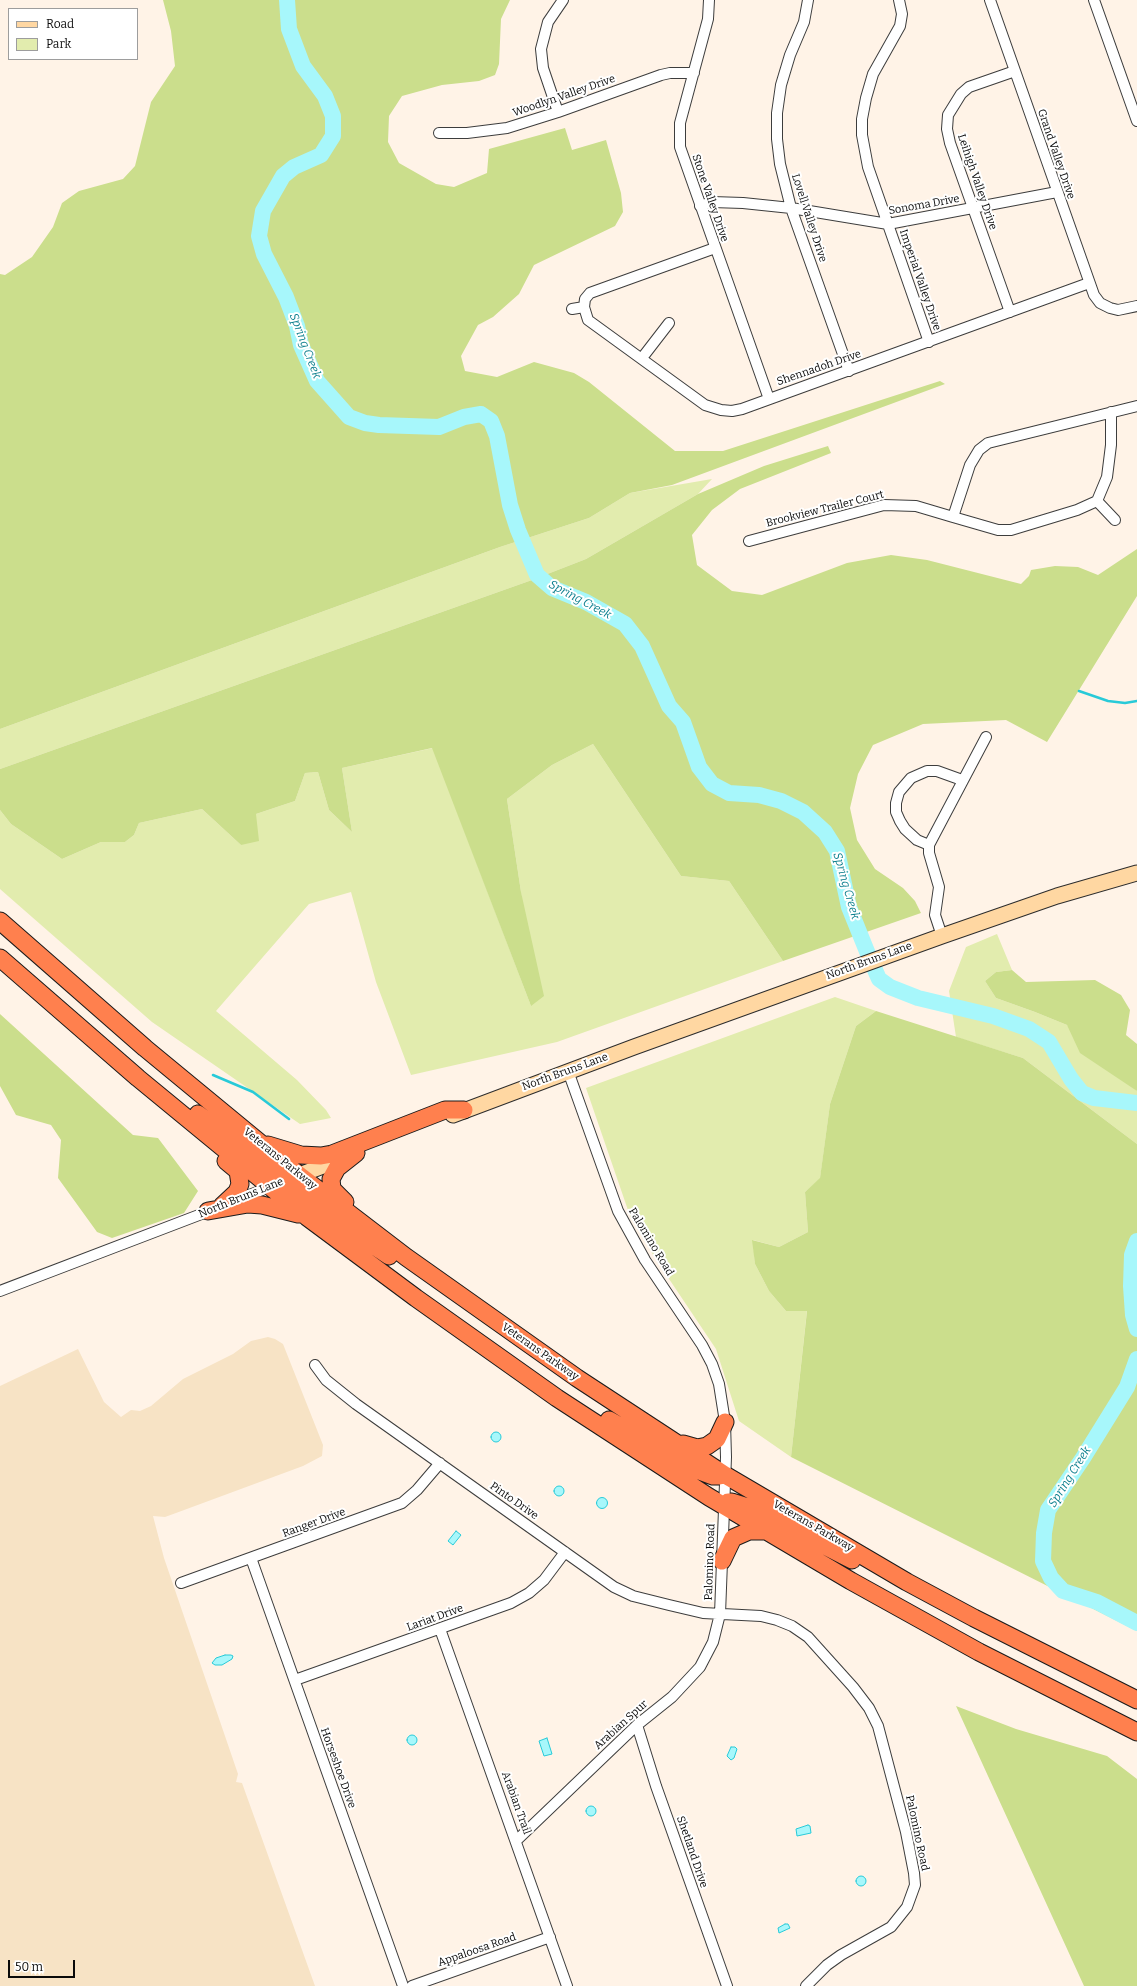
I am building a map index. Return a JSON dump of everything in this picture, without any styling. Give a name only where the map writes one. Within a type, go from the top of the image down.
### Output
[{"type":"highway","name":"Veterans Parkway","points":[[0,921],[145,1048],[299,1175],[469,1302],[577,1378],[725,1474],[938,1598],[1137,1700]]},
{"type":"highway","points":[[0,958],[87,1035],[307,1217],[502,1360],[612,1435],[764,1531],[926,1624],[1137,1732]]},
{"type":"highway","points":[[87,1035],[143,1073],[270,1168],[282,1174],[299,1175]]},
{"type":"highway","points":[[138,1078],[154,1102],[238,1171],[240,1177],[239,1188],[215,1209]]},
{"type":"highway","points":[[256,1140],[295,1154],[321,1156],[332,1154],[445,1110],[464,1110]]},
{"type":"highway","points":[[356,1153],[333,1173],[331,1179],[332,1189],[339,1198],[415,1254],[450,1288]]},
{"type":"highway","points":[[270,1187],[280,1186],[288,1188],[430,1283],[469,1302]]},
{"type":"highway","points":[[215,1209],[248,1204],[262,1205],[307,1217]]},
{"type":"highway","points":[[502,1360],[559,1390],[697,1470],[713,1476],[725,1474]]},
{"type":"highway","points":[[671,1439],[692,1447],[707,1446],[717,1439],[725,1422]]},
{"type":"highway","points":[[723,1505],[732,1502],[751,1508],[889,1579],[938,1598]]},
{"type":"highway","points":[[722,1561],[733,1538],[749,1531],[764,1531]]},
{"type":"main road","name":"North Bruns Lane","points":[[270,1187],[464,1110],[836,973],[1057,896],[1137,873]]},
{"type":"street","points":[[558,112],[541,58],[542,39],[548,22],[563,0]]},
{"type":"street","name":"Stone Valley Drive","points":[[709,0],[708,19],[680,123],[680,147],[768,399]]},
{"type":"street","name":"Lovell Valley Drive","points":[[808,0],[804,22],[784,71],[777,113],[777,140],[780,164],[791,208],[849,371]]},
{"type":"street","name":"Imperial Valley Drive","points":[[899,0],[902,14],[900,26],[873,74],[866,98],[862,119],[864,153],[928,342]]},
{"type":"street","name":"Grand Valley Drive","points":[[990,0],[1088,283],[1100,303],[1110,308],[1118,310],[1137,306]]},
{"type":"street","points":[[1094,0],[1137,121]]},
{"type":"street","name":"Leihigh Valley Drive","points":[[1010,312],[950,142],[947,129],[948,115],[961,94],[969,87],[1015,71]]},
{"type":"street","name":"Woodlyn Valley Drive","points":[[439,133],[491,131],[523,124],[661,75],[670,73],[694,73]]},
{"type":"street","name":"Sonoma Drive","points":[[700,206],[712,202],[742,203],[791,208],[888,224],[1057,192]]},
{"type":"street","points":[[572,309],[584,307],[585,299],[590,293],[715,248]]},
{"type":"street","name":"Shennadoh Drive","points":[[584,307],[588,320],[705,405],[717,410],[732,411],[849,371],[1088,283]]},
{"type":"street","points":[[642,358],[669,323]]},
{"type":"street","points":[[953,517],[970,465],[979,450],[988,443],[1137,406]]},
{"type":"street","points":[[1110,412],[1111,445],[1107,477],[1097,500],[1115,520]]},
{"type":"street","name":"Brookview Trailer Court","points":[[749,541],[884,505],[916,506],[998,530],[1011,530],[1077,510],[1097,500]]},
{"type":"street","points":[[942,936],[935,915],[939,887],[929,853],[929,845],[986,737]]},
{"type":"street","points":[[929,845],[917,840],[904,829],[896,807],[899,792],[911,778],[928,771],[937,771],[962,780]]},
{"type":"street","name":"Palomino Road","points":[[568,1071],[618,1212],[645,1260],[691,1327],[712,1364],[723,1403],[725,1422],[725,1474],[720,1614],[761,1616],[792,1626],[808,1637],[836,1666],[869,1708],[878,1726],[906,1832],[915,1885],[908,1907],[891,1927],[841,1955],[827,1965],[806,1986]]},
{"type":"street","name":"North Bruns Lane","points":[[0,1291],[270,1187]]},
{"type":"street","name":"Pinto Drive","points":[[315,1365],[338,1391],[614,1587],[633,1596],[703,1613],[720,1614]]},
{"type":"street","name":"Ranger Drive","points":[[181,1583],[402,1503],[418,1490],[440,1463]]},
{"type":"street","name":"Lariat Drive","points":[[295,1680],[511,1603],[529,1593],[544,1580],[565,1552]]},
{"type":"street","name":"Horseshoe Drive","points":[[251,1558],[403,1986]]},
{"type":"street","name":"Arabian Spur","points":[[516,1840],[637,1725],[672,1697],[700,1667],[713,1642],[720,1614]]},
{"type":"street","name":"Arabian Trail","points":[[440,1629],[567,1986]]},
{"type":"street","name":"Shetland Drive","points":[[637,1725],[656,1786],[727,1986]]},
{"type":"street","name":"Appaloosa Road","points":[[412,1986],[550,1937]]},
{"type":"shaded area","points":[[268,1337],[283,1344],[323,1445],[322,1456],[303,1466],[165,1517],[153,1516],[164,1558],[238,1774],[236,1782],[242,1783],[315,1986],[0,1986],[0,1386],[78,1349],[104,1402],[121,1417],[131,1410],[140,1411],[151,1406],[183,1379],[233,1354],[251,1341]]},
{"type":"green space","points":[[163,0],[510,0],[501,19],[499,64],[495,75],[479,81],[442,85],[402,96],[389,116],[388,142],[399,163],[436,184],[454,187],[487,173],[489,149],[565,128],[572,150],[606,140],[621,193],[623,212],[615,226],[534,265],[519,294],[493,317],[478,325],[461,356],[465,371],[497,377],[534,362],[574,373],[589,382],[675,451],[723,451],[940,381],[945,384],[672,485],[630,493],[589,518],[500,547],[0,729],[0,274],[5,275],[32,257],[53,227],[62,203],[79,191],[123,179],[135,166],[151,102],[175,66],[171,31]]},
{"type":"green space","points":[[828,446],[831,453],[740,489],[712,510],[692,535],[697,565],[732,591],[762,595],[847,563],[891,555],[927,560],[1021,584],[1029,576],[1031,570],[1055,566],[1078,567],[1098,575],[1137,549],[1137,596],[1047,742],[1006,720],[923,724],[873,745],[858,774],[850,808],[857,840],[875,869],[903,888],[915,901],[921,913],[783,961],[729,881],[681,876],[593,744],[552,765],[507,799],[521,892],[544,996],[531,1006],[432,748],[342,768],[352,832],[329,810],[318,772],[305,773],[295,801],[256,814],[259,841],[241,845],[202,809],[139,823],[134,835],[125,842],[101,842],[62,859],[11,824],[0,810],[0,769],[532,580],[586,559],[698,494],[764,466]]},
{"type":"green space","points":[[712,479],[698,494],[586,559],[532,580],[0,769],[0,729],[500,547],[589,518],[630,493]]},
{"type":"green space","points":[[593,744],[681,876],[729,881],[783,961],[557,1042],[411,1075],[376,982],[351,892],[309,904],[216,1011],[297,1080],[326,1110],[331,1118],[300,1124],[152,1022],[0,889],[0,810],[11,824],[62,859],[101,842],[125,842],[134,835],[139,823],[202,809],[241,845],[256,814],[295,801],[305,773],[318,772],[329,810],[352,832],[342,768],[433,748],[531,1006],[521,892],[507,799],[552,765]]},
{"type":"green space","points":[[997,934],[1012,970],[996,972],[985,981],[996,998],[1067,1025],[1137,1091],[1137,1144],[1023,1058],[956,1037],[949,991],[966,947]]},
{"type":"green space","points":[[1012,970],[1026,982],[1095,980],[1121,995],[1130,1010],[1126,1035],[1137,1044],[1137,1091],[1080,1053],[1067,1025],[996,998],[985,981],[996,972]]},
{"type":"green space","points":[[835,997],[876,1011],[856,1026],[830,1104],[820,1179],[805,1192],[808,1232],[779,1247],[753,1240],[755,1264],[769,1291],[786,1311],[807,1310],[791,1457],[739,1421],[716,1349],[655,1258],[630,1216],[586,1088]]},
{"type":"green space","points":[[876,1011],[1023,1058],[1137,1144],[1137,1631],[791,1457],[807,1311],[786,1311],[769,1291],[755,1264],[752,1240],[779,1247],[808,1232],[805,1192],[820,1178],[830,1104],[856,1026]]},
{"type":"green space","points":[[0,1014],[133,1135],[158,1138],[198,1191],[184,1213],[112,1238],[97,1232],[58,1178],[61,1140],[51,1125],[16,1115],[0,1086]]},
{"type":"green space","points":[[956,1706],[1016,1729],[1107,1756],[1137,1779],[1137,1986],[1084,1986]]},
{"type":"water","points":[[496,1432],[501,1437],[496,1442],[491,1437]]},
{"type":"water","points":[[559,1486],[564,1491],[559,1496],[554,1491]]},
{"type":"water","points":[[600,1498],[604,1498],[606,1499],[606,1507],[600,1508],[597,1505],[597,1501]]},
{"type":"water","points":[[456,1531],[461,1535],[453,1545],[448,1541]]},
{"type":"water","points":[[225,1655],[233,1656],[232,1659],[222,1665],[215,1665],[212,1663],[216,1658]]},
{"type":"water","points":[[410,1735],[414,1735],[416,1736],[416,1744],[410,1745],[407,1742],[407,1738]]},
{"type":"water","points":[[547,1738],[552,1754],[544,1756],[539,1741]]},
{"type":"water","points":[[731,1747],[735,1747],[737,1749],[734,1758],[731,1760],[727,1756]]},
{"type":"water","points":[[591,1806],[596,1811],[591,1816],[586,1811]]},
{"type":"water","points":[[808,1825],[810,1826],[811,1833],[797,1836],[796,1829]]},
{"type":"water","points":[[861,1876],[866,1881],[861,1886],[856,1881]]},
{"type":"water","points":[[788,1924],[790,1928],[779,1933],[778,1928]]},
{"type":"waterway","name":"Spring Creek","points":[[287,0],[289,29],[303,66],[325,96],[333,116],[333,136],[321,155],[294,167],[283,176],[263,211],[259,236],[264,254],[286,297],[297,326],[301,345],[317,381],[349,417],[365,423],[379,425],[439,427],[464,417],[481,414],[491,421],[497,436],[510,505],[518,530],[537,575],[552,588],[586,602],[625,624],[642,646],[669,706],[683,722],[699,767],[712,784],[729,793],[759,795],[781,801],[803,812],[825,832],[837,851],[849,907],[879,979],[890,987],[918,998],[993,1016],[1029,1029],[1049,1042],[1071,1079],[1082,1093],[1094,1098],[1137,1103]]},
{"type":"waterway","points":[[1079,691],[1108,701],[1125,703],[1137,701]]},
{"type":"waterway","points":[[213,1075],[253,1092],[289,1119]]},
{"type":"waterway","name":"Spring Creek","points":[[1137,1241],[1132,1255],[1131,1286],[1133,1315],[1137,1329]]},
{"type":"waterway","name":"Spring Creek","points":[[1137,1359],[1127,1387],[1083,1458],[1048,1510],[1044,1533],[1043,1561],[1051,1578],[1063,1591],[1097,1602],[1137,1623]]}]
